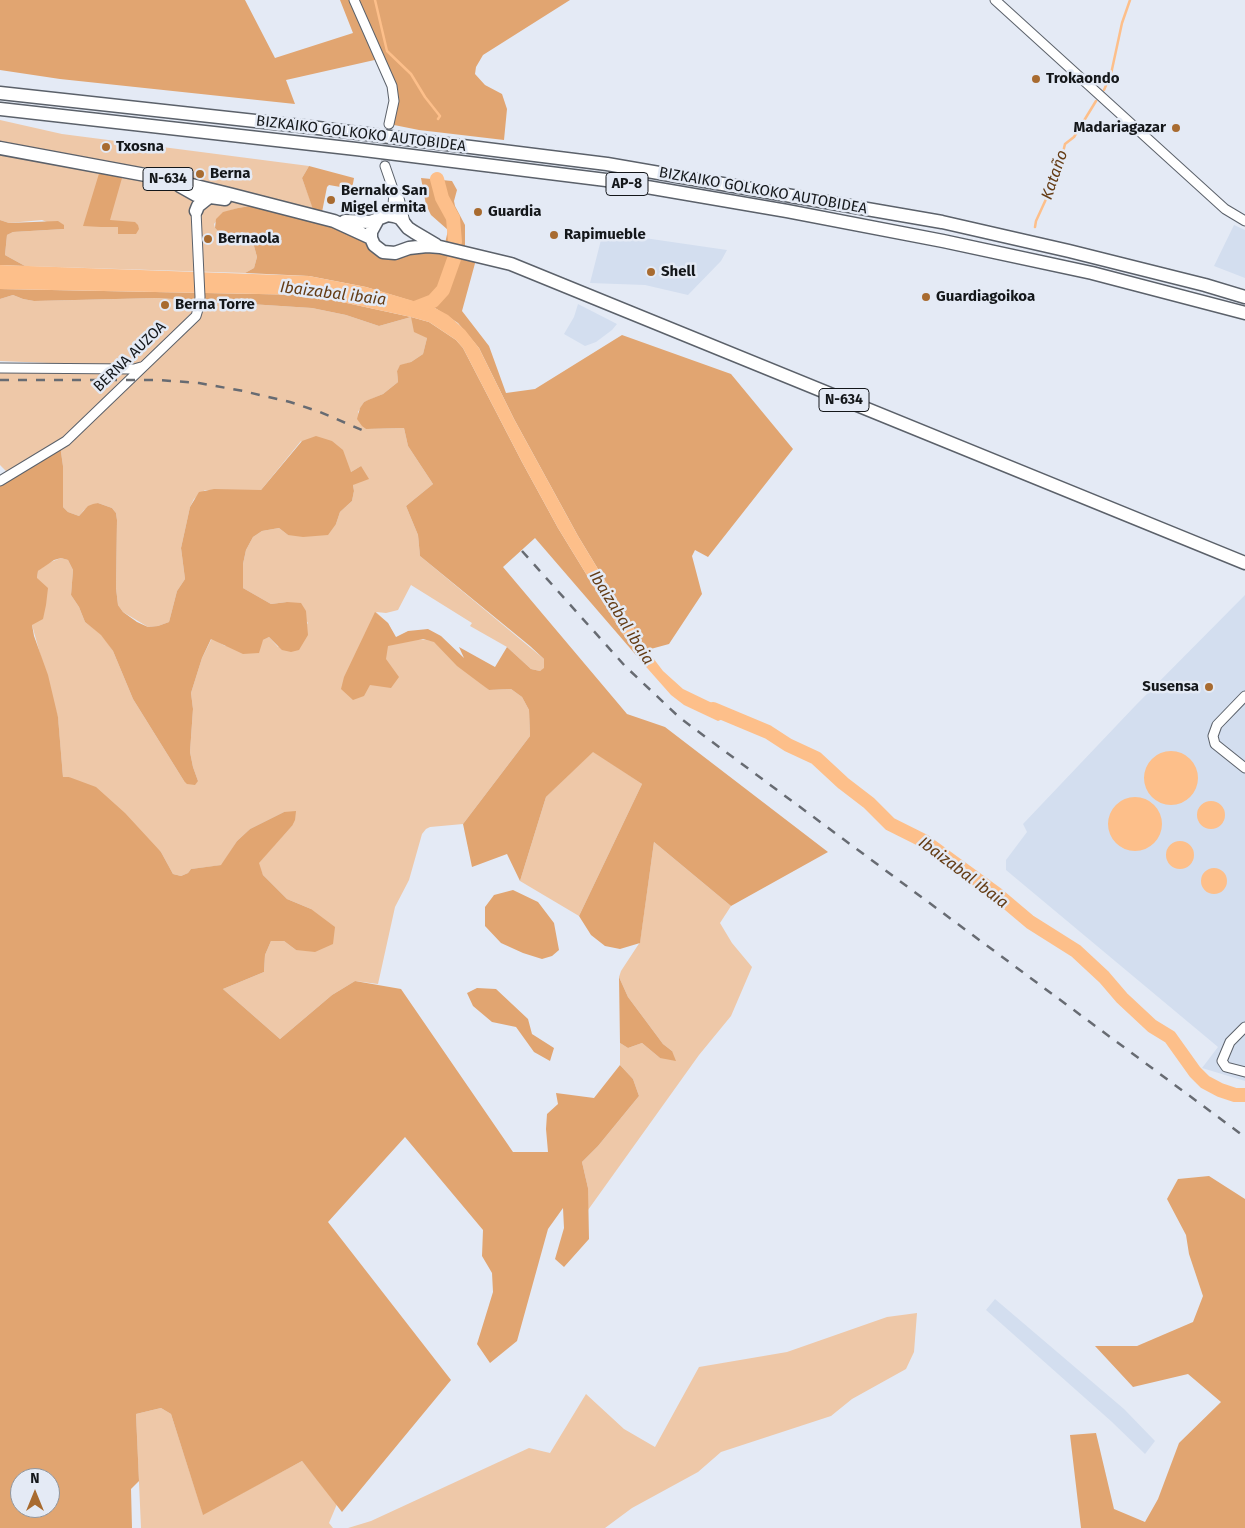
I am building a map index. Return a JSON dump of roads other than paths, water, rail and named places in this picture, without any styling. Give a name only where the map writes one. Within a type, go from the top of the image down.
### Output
[{"type":"highway","name":"BIZKAIKO GOLKOKO AUTOBIDEA","points":[[0,93],[320,128],[607,164],[942,222],[1069,251],[1245,297]]},
{"type":"highway","name":"BIZKAIKO GOLKOKO AUTOBIDEA","points":[[0,109],[356,149],[606,180],[962,245],[1102,275],[1245,313]]},
{"type":"highway","name":"N-634","points":[[0,148],[167,179],[334,220],[356,222],[382,218],[400,218],[406,225],[440,247]]},
{"type":"highway","points":[[167,179],[193,194],[208,198],[243,198]]},
{"type":"highway","points":[[193,194],[196,211]]},
{"type":"highway","points":[[196,211],[198,206],[208,198]]},
{"type":"highway","points":[[371,238],[371,232],[382,218]]},
{"type":"highway","name":"N-634","points":[[334,220],[371,238],[374,245],[389,254],[421,246],[440,247],[511,264],[1245,563]]},
{"type":"highway","points":[[401,250],[408,240],[406,225]]},
{"type":"street","points":[[354,0],[392,86],[394,101],[389,124]]},
{"type":"street","points":[[995,0],[1225,209],[1245,221]]},
{"type":"street","points":[[386,166],[397,191],[406,225]]},
{"type":"street","points":[[382,218],[394,199],[393,185]]},
{"type":"street","name":"BERNA AUZOA","points":[[0,481],[66,441],[196,316],[200,306],[200,297],[195,228],[196,211]]},
{"type":"street","points":[[0,368],[134,369],[145,364]]},
{"type":"street","points":[[1245,696],[1216,725],[1212,736],[1214,744],[1245,768]]},
{"type":"street","points":[[1245,1027],[1230,1042],[1222,1062],[1226,1067],[1245,1072]]},
{"type":"water","points":[[0,265],[309,276],[366,287],[435,308],[448,315],[465,330],[479,348],[514,419],[578,536],[647,650],[663,671],[683,689],[735,714],[718,721],[684,705],[671,695],[648,669],[621,631],[558,528],[463,348],[456,340],[429,322],[310,295],[0,289]]},
{"type":"water","points":[[1171,751],[1181,753],[1190,759],[1196,768],[1198,778],[1196,788],[1190,797],[1181,803],[1171,805],[1161,803],[1152,797],[1146,788],[1144,778],[1146,768],[1152,759],[1161,753]]},
{"type":"water","points":[[1135,797],[1145,799],[1154,805],[1160,814],[1162,824],[1160,834],[1154,843],[1145,849],[1135,851],[1125,849],[1116,843],[1110,834],[1108,824],[1110,814],[1116,805],[1125,799]]},
{"type":"water","points":[[1211,801],[1221,805],[1225,815],[1221,825],[1211,829],[1201,825],[1197,815],[1201,805]]},
{"type":"water","points":[[1180,841],[1190,845],[1194,855],[1190,865],[1180,869],[1170,865],[1166,855],[1170,845]]},
{"type":"water","points":[[1214,868],[1223,872],[1227,881],[1223,890],[1214,894],[1205,890],[1201,881],[1205,872]]},
{"type":"waterway","points":[[375,0],[387,51],[411,74],[425,97],[440,116],[438,119]]},
{"type":"waterway","name":"Kataño","points":[[1104,90],[1111,74],[1122,23],[1130,0]]},
{"type":"waterway","name":"Kataño","points":[[1035,227],[1058,173],[1065,144],[1074,137],[1096,101]]},
{"type":"waterway","points":[[437,179],[442,198],[453,218],[455,242]]},
{"type":"waterway","points":[[415,308],[433,301],[443,290],[454,259]]},
{"type":"waterway","name":"Ibaizabal ibaia","points":[[713,709],[768,732],[788,745],[816,758],[843,783],[869,803],[890,824],[924,841],[998,895],[1030,922],[1076,951],[1152,1026],[1170,1037],[1195,1072],[1205,1082],[1235,1095],[1245,1095]]},
{"type":"tunnel","points":[[385,166],[388,131]]},
{"type":"railway","points":[[0,380],[159,380],[199,383],[290,402],[320,412],[362,430]]},
{"type":"railway","points":[[522,551],[625,666],[680,718],[1245,1137]]},
{"type":"place","name":"Trokaondo","points":[[1036,79]]},
{"type":"place","name":"Madariagazar","points":[[1176,128]]},
{"type":"place","name":"Txosna","points":[[106,147]]},
{"type":"place","name":"Berna","points":[[200,174]]},
{"type":"place","name":"Bernako San Migel ermita","points":[[331,200]]},
{"type":"place","name":"Guardia","points":[[478,212]]},
{"type":"place","name":"Rapimueble","points":[[554,235]]},
{"type":"place","name":"Bernaola","points":[[208,239]]},
{"type":"place","name":"Shell","points":[[651,272]]},
{"type":"place","name":"Guardiagoikoa","points":[[926,297]]},
{"type":"place","name":"Berna Torre","points":[[165,305]]},
{"type":"place","name":"Susensa","points":[[1209,687]]}]
